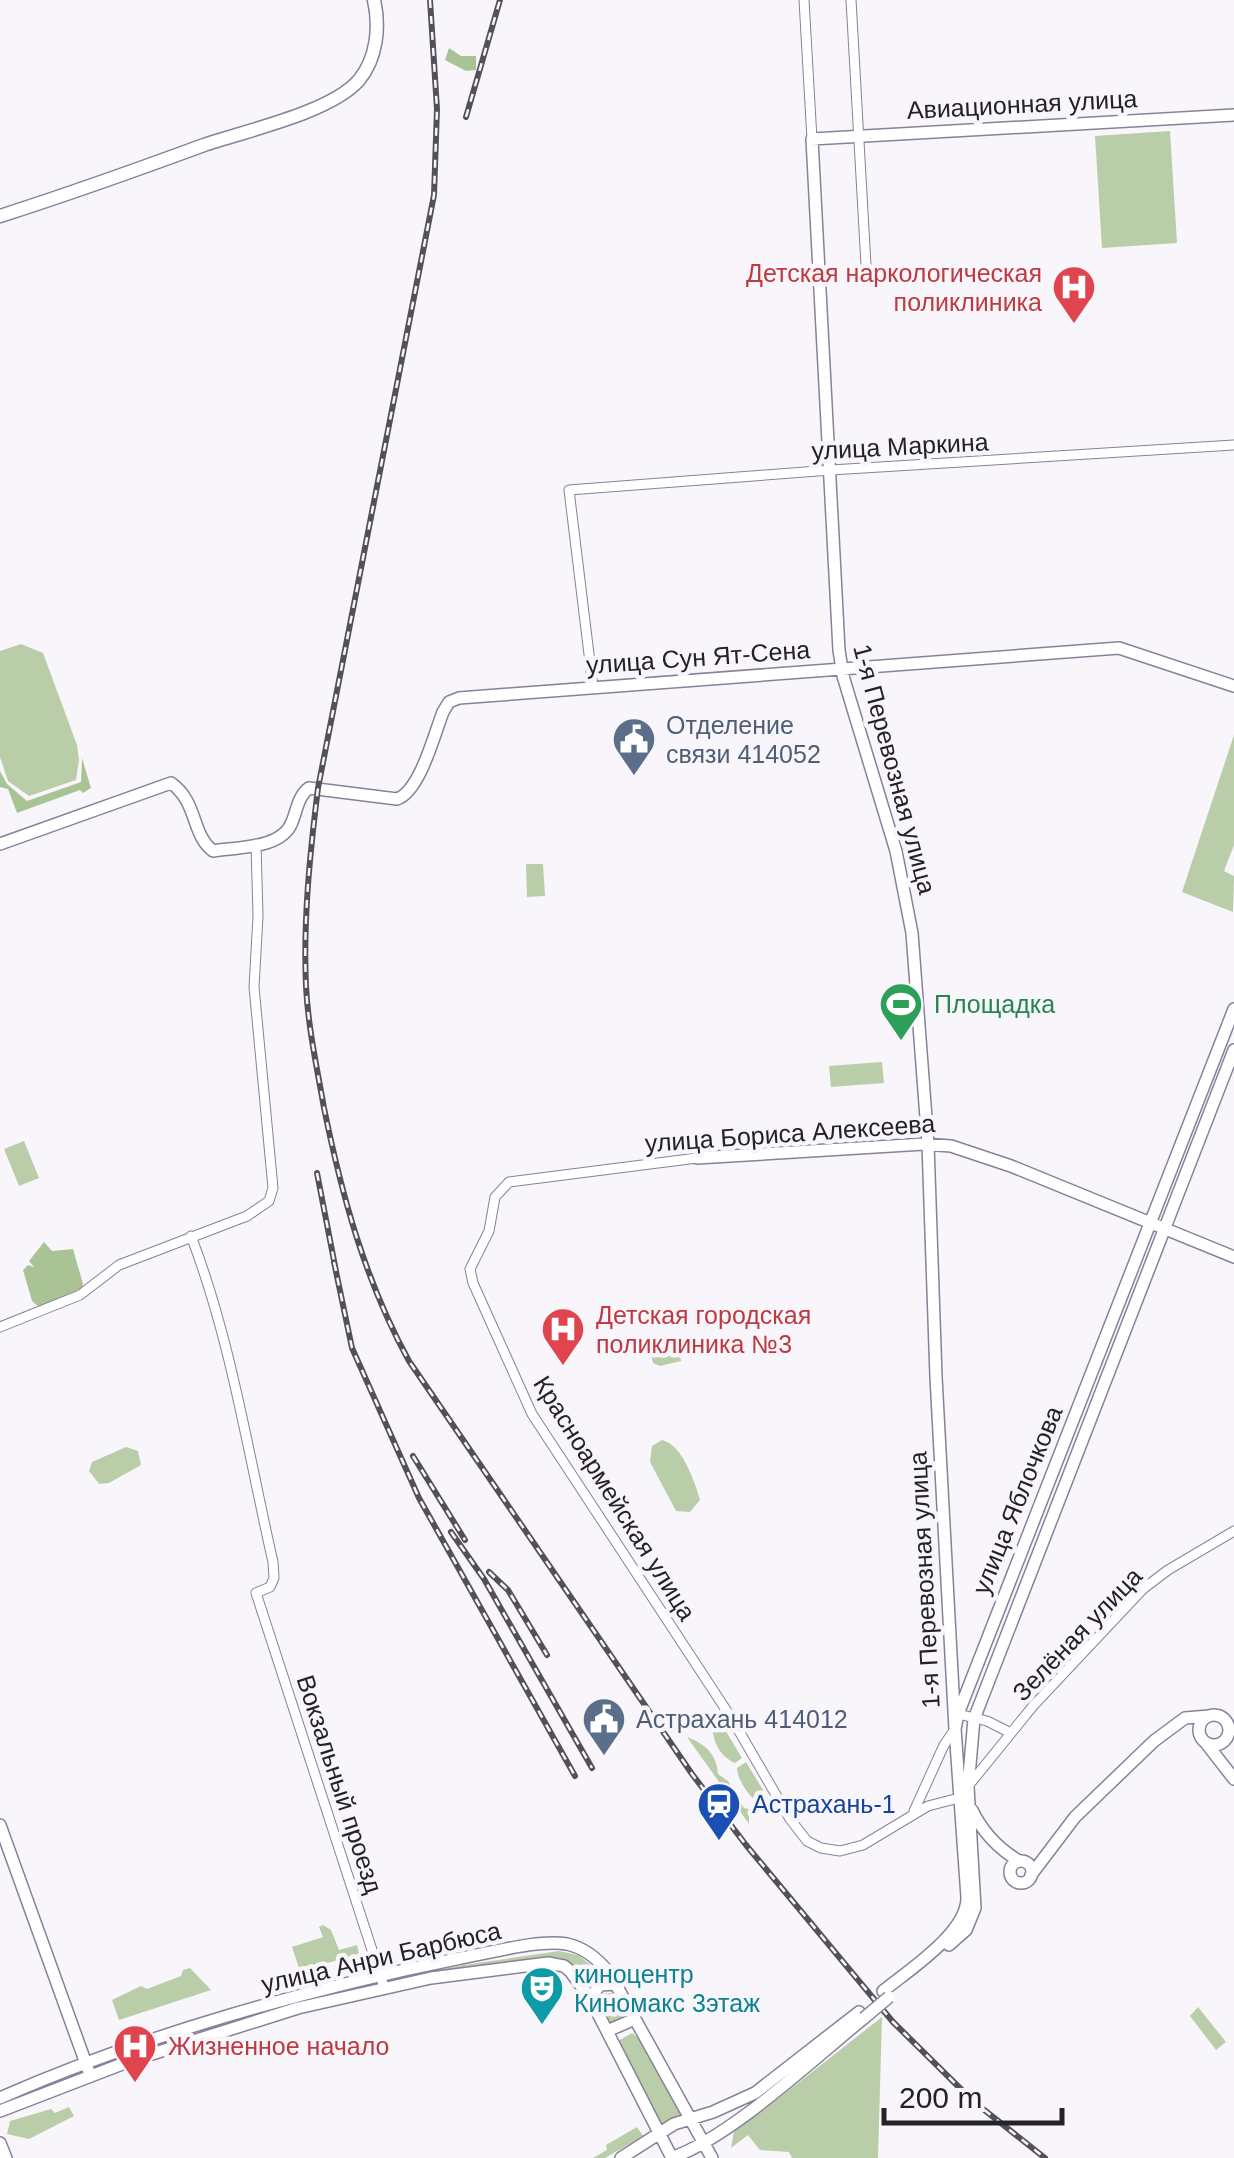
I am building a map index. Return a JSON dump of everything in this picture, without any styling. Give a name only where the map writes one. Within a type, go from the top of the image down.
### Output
[{"type":"highway","points":[[0,208],[322,97],[355,72],[368,40],[366,0]]},
{"type":"highway","points":[[0,216],[326,105],[360,79],[370,61],[378,18],[374,0]]},
{"type":"main road","name":"Авиационная улица","points":[[812,139],[1234,115]]},
{"type":"main road","name":"1-я Перевозная улица","points":[[812,139],[842,669],[907,897],[928,1144],[948,1645],[955,1729]]},
{"type":"main road","name":"улица Сун Ят-Сена","points":[[256,844],[274,841],[286,833],[306,790],[314,787],[397,799],[407,796],[443,712],[449,702],[459,698],[1119,648],[1234,686]]},
{"type":"main road","points":[[0,844],[172,783],[188,798],[205,844],[214,851],[256,844]]},
{"type":"main road","name":"улица Яблочкова","points":[[886,1994],[958,1938],[972,1919],[976,1897],[955,1729],[958,1714],[1234,1009]]},
{"type":"main road","name":"улица Яблочкова","points":[[886,1994],[965,1916],[965,1795],[974,1718],[1234,1050]]},
{"type":"main road","name":"улица Бориса Алексеева","points":[[697,1158],[928,1144],[951,1146],[1011,1166],[1234,1257]]},
{"type":"main road","points":[[1009,1874],[1013,1864],[1056,1838],[1163,1733],[1185,1718],[1234,1715]]},
{"type":"main road","points":[[1214,1716],[1228,1726],[1222,1754],[1231,1775]]},
{"type":"main road","points":[[1214,1716],[1200,1726],[1204,1741],[1231,1775]]},
{"type":"main road","points":[[1163,1733],[1185,1730],[1215,1745],[1229,1734]]},
{"type":"main road","points":[[965,1795],[980,1825],[1001,1848],[1030,1866],[1031,1876]]},
{"type":"main road","points":[[0,1825],[89,2070]]},
{"type":"main road","points":[[972,1842],[987,1842],[1020,1884],[1031,1876],[1056,1838]]},
{"type":"main road","name":"улица Анри Барбюса","points":[[0,2098],[89,2070],[232,2016],[553,1943],[566,1944],[602,1962],[712,2158]]},
{"type":"main road","name":"улица Анри Барбюса","points":[[383,1981],[548,1963],[570,1971],[590,1998],[672,2158]]},
{"type":"main road","points":[[590,1998],[600,1985],[616,1984]]},
{"type":"main road","points":[[672,2158],[704,2142],[760,2102],[886,1994]]},
{"type":"main road","points":[[621,2158],[658,2133],[734,2104],[764,2088],[862,2015]]},
{"type":"main road","points":[[607,2032],[635,2019]]},
{"type":"main road","name":"улица Анри Барбюса","points":[[0,2111],[89,2070]]},
{"type":"main road","points":[[0,2143],[6,2158]]},
{"type":"street","name":"1-я Перевозная улица","points":[[804,0],[812,139]]},
{"type":"street","points":[[851,0],[866,266]]},
{"type":"street","name":"улица Маркина","points":[[593,687],[569,490],[1234,445]]},
{"type":"street","points":[[0,1327],[80,1295],[119,1266],[260,1210],[269,1201],[273,1188],[254,987],[258,916],[256,844]]},
{"type":"street","name":"улица Бориса Алексеева","points":[[508,1182],[697,1158]]},
{"type":"street","name":"Красноармейская улица","points":[[508,1182],[496,1196],[489,1230],[470,1268],[473,1283],[532,1414],[732,1719],[790,1819],[807,1841],[840,1851],[863,1845],[913,1814]]},
{"type":"street","name":"Вокзальный проезд","points":[[190,1236],[209,1284],[221,1331],[273,1562],[271,1585],[256,1593],[383,1981]]},
{"type":"street","name":"Зелёная улица","points":[[965,1795],[1011,1733],[1143,1589],[1234,1531]]},
{"type":"street","points":[[958,1714],[1011,1733]]},
{"type":"street","points":[[913,1814],[955,1729]]},
{"type":"street","points":[[913,1814],[965,1795]]},
{"type":"green space","points":[[449,48],[461,56],[476,56],[476,70],[466,71],[445,60]]},
{"type":"green space","points":[[1170,131],[1177,243],[1102,248],[1095,136]]},
{"type":"green space","points":[[21,644],[43,653],[79,760],[76,780],[29,796],[8,781],[0,757],[0,651]]},
{"type":"green space","points":[[1234,735],[1234,845],[1224,871],[1234,876],[1233,912],[1182,892]]},
{"type":"green space","points":[[82,758],[91,788],[83,793],[80,790],[17,813],[8,789],[0,787],[0,771],[7,784],[27,801],[81,782]]},
{"type":"green space","points":[[526,864],[543,864],[545,896],[527,897]]},
{"type":"green space","points":[[882,1062],[884,1083],[831,1087],[829,1066]]},
{"type":"green space","points":[[24,1141],[39,1178],[19,1186],[4,1149]]},
{"type":"green space","points":[[44,1242],[52,1251],[73,1249],[83,1284],[82,1290],[76,1290],[78,1294],[39,1307],[32,1301],[23,1270],[28,1265],[34,1267],[29,1261]]},
{"type":"green space","points":[[678,1340],[681,1361],[660,1366],[653,1363],[649,1345]]},
{"type":"green space","points":[[662,1440],[676,1449],[695,1484],[700,1500],[690,1512],[676,1511],[650,1462],[652,1446]]},
{"type":"green space","points":[[126,1447],[138,1451],[141,1465],[109,1483],[99,1484],[89,1471],[92,1462]]},
{"type":"green space","points":[[718,1718],[742,1758],[735,1763],[720,1751],[715,1739],[712,1720]]},
{"type":"green space","points":[[687,1737],[712,1755],[718,1774],[728,1781],[744,1808],[749,1809],[749,1824]]},
{"type":"green space","points":[[746,1762],[774,1808],[766,1811],[743,1786],[737,1768]]},
{"type":"green space","points":[[319,1927],[331,1930],[339,1950],[357,1945],[359,1954],[300,1971],[292,1947],[323,1937]]},
{"type":"green space","points":[[559,1951],[578,1955],[606,1977],[587,1987],[567,1965],[436,1974],[436,1969]]},
{"type":"green space","points":[[190,1968],[211,1990],[119,2020],[112,2000],[141,1986],[147,1989],[181,1976],[183,1970]]},
{"type":"green space","points":[[605,1993],[615,1993],[627,2015],[612,2025],[599,2004]]},
{"type":"green space","points":[[1198,2007],[1226,2042],[1216,2050],[1190,2016]]},
{"type":"green space","points":[[882,2017],[878,2158],[792,2158],[789,2152],[760,2150],[748,2135],[731,2148],[734,2131]]},
{"type":"green space","points":[[632,2033],[641,2040],[682,2114],[659,2127],[618,2041]]},
{"type":"green space","points":[[69,2107],[74,2116],[29,2139],[7,2134],[10,2121]]},
{"type":"green space","points":[[637,2127],[643,2136],[605,2158],[593,2158],[607,2150],[606,2145]]},
{"type":"railway","points":[[430,0],[437,109],[434,195],[318,788],[308,887],[305,961],[309,1017],[324,1108],[347,1206],[380,1300],[409,1361],[692,1774],[893,2022],[973,2101],[1045,2158]]},
{"type":"railway","points":[[466,117],[500,0]]},
{"type":"railway","points":[[317,1173],[336,1271]]},
{"type":"railway","points":[[334,1262],[352,1348],[419,1498],[575,1776]]},
{"type":"railway","points":[[413,1456],[465,1540]]},
{"type":"railway","points":[[451,1532],[484,1579],[592,1768]]},
{"type":"railway","points":[[489,1572],[508,1590],[547,1655]]},
{"type":"place","name":"Детская наркологическая поликлиника","points":[[1074,325]]},
{"type":"place","name":"Отделение связи 414052","points":[[634,777]]},
{"type":"place","name":"Площадка","points":[[901,1042]]},
{"type":"place","name":"Детская городская поликлиника №3","points":[[563,1367]]},
{"type":"place","name":"Астрахань 414012","points":[[604,1757]]},
{"type":"place","name":"Астрахань-1","points":[[719,1842]]},
{"type":"place","name":"киноцентр Киномакс 3этаж","points":[[542,2026]]},
{"type":"place","name":"Жизненное начало","points":[[135,2084]]}]
